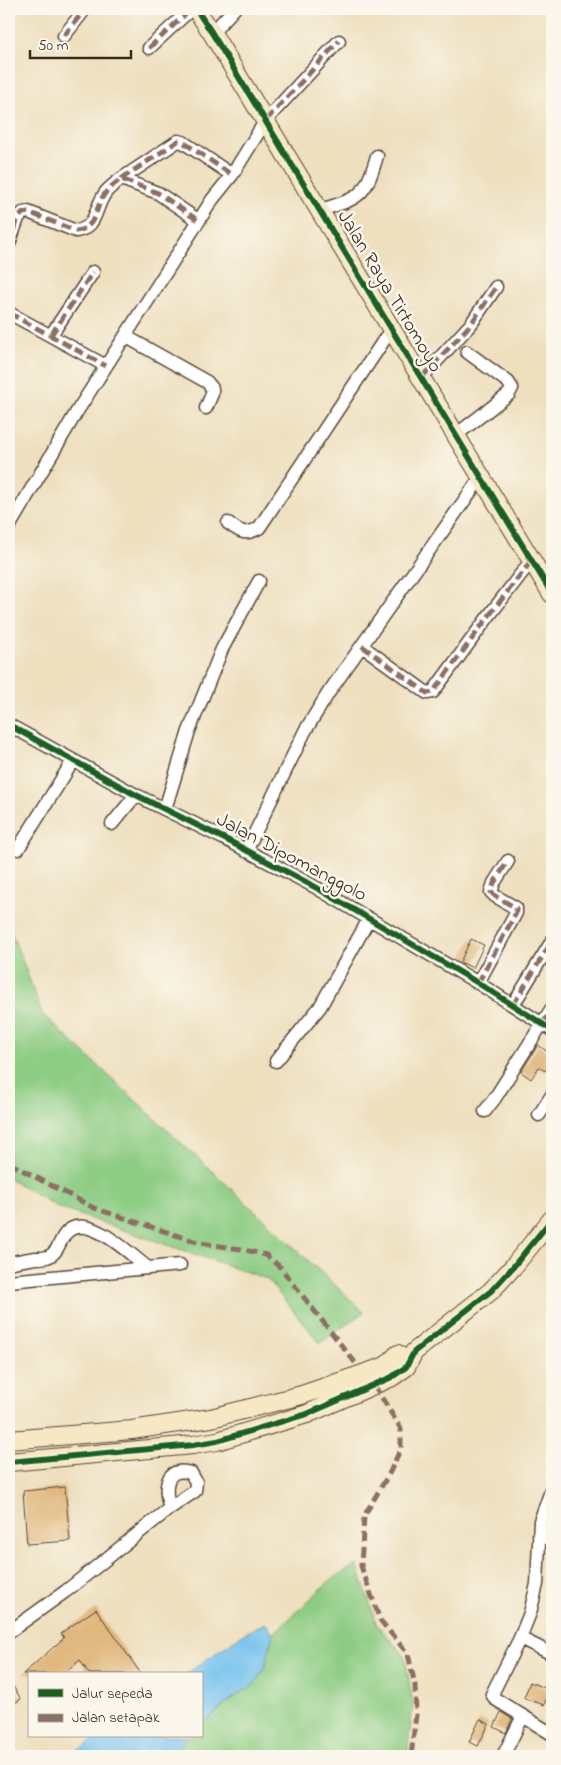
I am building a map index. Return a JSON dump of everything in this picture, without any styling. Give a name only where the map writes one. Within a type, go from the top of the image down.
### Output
[{"type":"street","points":[[64,36],[85,9]]},
{"type":"street","points":[[149,48],[191,9]]},
{"type":"street","name":"Jalan Raya Tirtomoyo","points":[[196,9],[266,120],[552,594]]},
{"type":"street","points":[[212,33],[234,9]]},
{"type":"street","points":[[9,527],[76,413],[266,120],[339,41]]},
{"type":"street","points":[[9,244],[18,218],[22,213],[28,212],[76,231],[89,227],[105,193],[121,178],[178,141],[183,142],[232,175]]},
{"type":"street","points":[[320,210],[350,200],[360,193],[371,176],[377,156]]},
{"type":"street","points":[[121,178],[158,193],[199,221]]},
{"type":"street","points":[[51,335],[92,272]]},
{"type":"street","points":[[422,377],[471,324],[496,287]]},
{"type":"street","points":[[9,313],[106,366]]},
{"type":"street","points":[[228,523],[242,533],[259,528],[392,328]]},
{"type":"street","points":[[125,336],[207,382],[212,388],[212,394],[206,408]]},
{"type":"street","points":[[456,435],[509,394],[512,388],[508,382],[467,352]]},
{"type":"street","points":[[246,851],[305,731],[329,692],[481,477]]},
{"type":"street","points":[[362,646],[427,693],[433,692],[531,561]]},
{"type":"street","points":[[164,809],[189,731],[222,649],[260,581]]},
{"type":"street","name":"Jalan Dipomanggolo","points":[[9,725],[136,795],[229,841],[317,888],[478,983],[547,1028]]},
{"type":"street","points":[[18,848],[72,760]]},
{"type":"street","points":[[112,824],[136,795]]},
{"type":"street","points":[[478,983],[516,913],[516,908],[491,892],[494,882],[508,861]]},
{"type":"street","points":[[276,1061],[320,1007],[369,919]]},
{"type":"street","points":[[513,1005],[552,941]]},
{"type":"street","points":[[485,1111],[547,1028],[552,1008]]},
{"type":"street","points":[[538,1115],[552,1095]]},
{"type":"street","points":[[9,1462],[193,1445],[217,1441],[306,1414],[392,1377],[416,1351],[491,1290],[513,1267],[552,1219]]},
{"type":"street","points":[[9,1263],[48,1257],[55,1252],[65,1234],[72,1228],[81,1227],[91,1228],[102,1233],[148,1268]]},
{"type":"street","points":[[9,1281],[180,1265]]},
{"type":"street","points":[[9,1440],[132,1430],[211,1418],[263,1406],[300,1384],[348,1367],[416,1351]]},
{"type":"street","points":[[211,1418],[217,1441]]},
{"type":"street","points":[[552,1488],[540,1521],[537,1584],[530,1613],[520,1638],[492,1694],[495,1699],[552,1734]]},
{"type":"street","points":[[9,1632],[66,1591],[170,1508]]},
{"type":"street","points":[[539,1534],[552,1538]]},
{"type":"street","points":[[520,1638],[552,1654]]},
{"type":"street","points":[[503,1756],[523,1716]]},
{"type":"green space","points":[[9,926],[43,1015],[364,1312],[320,1343],[267,1279],[59,1208],[9,1178]]},
{"type":"green space","points":[[357,1565],[377,1625],[405,1656],[413,1705],[407,1756],[172,1756],[187,1738],[202,1738],[202,1724],[233,1698],[255,1684],[265,1667],[273,1634],[334,1577]]},
{"type":"water","points":[[265,1623],[273,1634],[265,1667],[255,1684],[233,1698],[202,1724],[202,1672],[189,1672],[243,1634]]},
{"type":"water","points":[[97,1738],[187,1738],[172,1756],[70,1756]]},
{"type":"building","points":[[471,939],[484,945],[473,968],[460,962]]},
{"type":"building","points":[[538,1045],[552,1055],[552,1060],[545,1071],[539,1067],[531,1079],[521,1072]]},
{"type":"building","points":[[65,1487],[70,1541],[27,1544],[23,1491]]},
{"type":"building","points":[[96,1609],[140,1672],[88,1672],[80,1660],[66,1672],[28,1672],[28,1674],[23,1674],[64,1638],[61,1633]]},
{"type":"building","points":[[9,1680],[21,1699],[9,1707]]},
{"type":"building","points":[[530,1682],[550,1690],[544,1705],[524,1698]]},
{"type":"building","points":[[501,1712],[512,1719],[506,1733],[494,1727]]},
{"type":"building","points":[[480,1719],[489,1724],[478,1746],[469,1742]]},
{"type":"marked path","points":[[64,36],[85,9]]},
{"type":"marked path","points":[[149,48],[191,9]]},
{"type":"marked path","points":[[266,120],[339,41]]},
{"type":"marked path","points":[[121,179],[178,141],[183,142],[232,175]]},
{"type":"marked path","points":[[9,244],[18,218],[23,213],[28,212],[76,231],[83,229],[92,221],[106,192],[121,179],[158,193],[199,221]]},
{"type":"marked path","points":[[51,335],[93,272]]},
{"type":"marked path","points":[[422,377],[471,324],[496,287]]},
{"type":"marked path","points":[[9,313],[106,366]]},
{"type":"marked path","points":[[362,646],[427,693],[433,692],[531,561]]},
{"type":"marked path","points":[[478,983],[516,913],[516,908],[491,892],[494,883],[508,861]]},
{"type":"marked path","points":[[513,1005],[552,941]]},
{"type":"marked path","points":[[542,1025],[552,1008]]},
{"type":"marked path","points":[[9,1163],[94,1208],[200,1243],[266,1255],[280,1267],[357,1365]]},
{"type":"marked path","points":[[374,1385],[401,1429],[401,1448],[390,1472],[364,1516],[361,1566],[380,1620],[408,1654],[415,1685],[416,1715],[411,1756]]},
{"type":"cycle path","points":[[196,9],[552,594]]},
{"type":"cycle path","points":[[9,725],[136,795],[229,841],[317,888],[478,983],[552,1030]]},
{"type":"cycle path","points":[[9,1462],[193,1445],[217,1441],[307,1414],[392,1377],[406,1367],[414,1352],[491,1291],[552,1219]]}]
